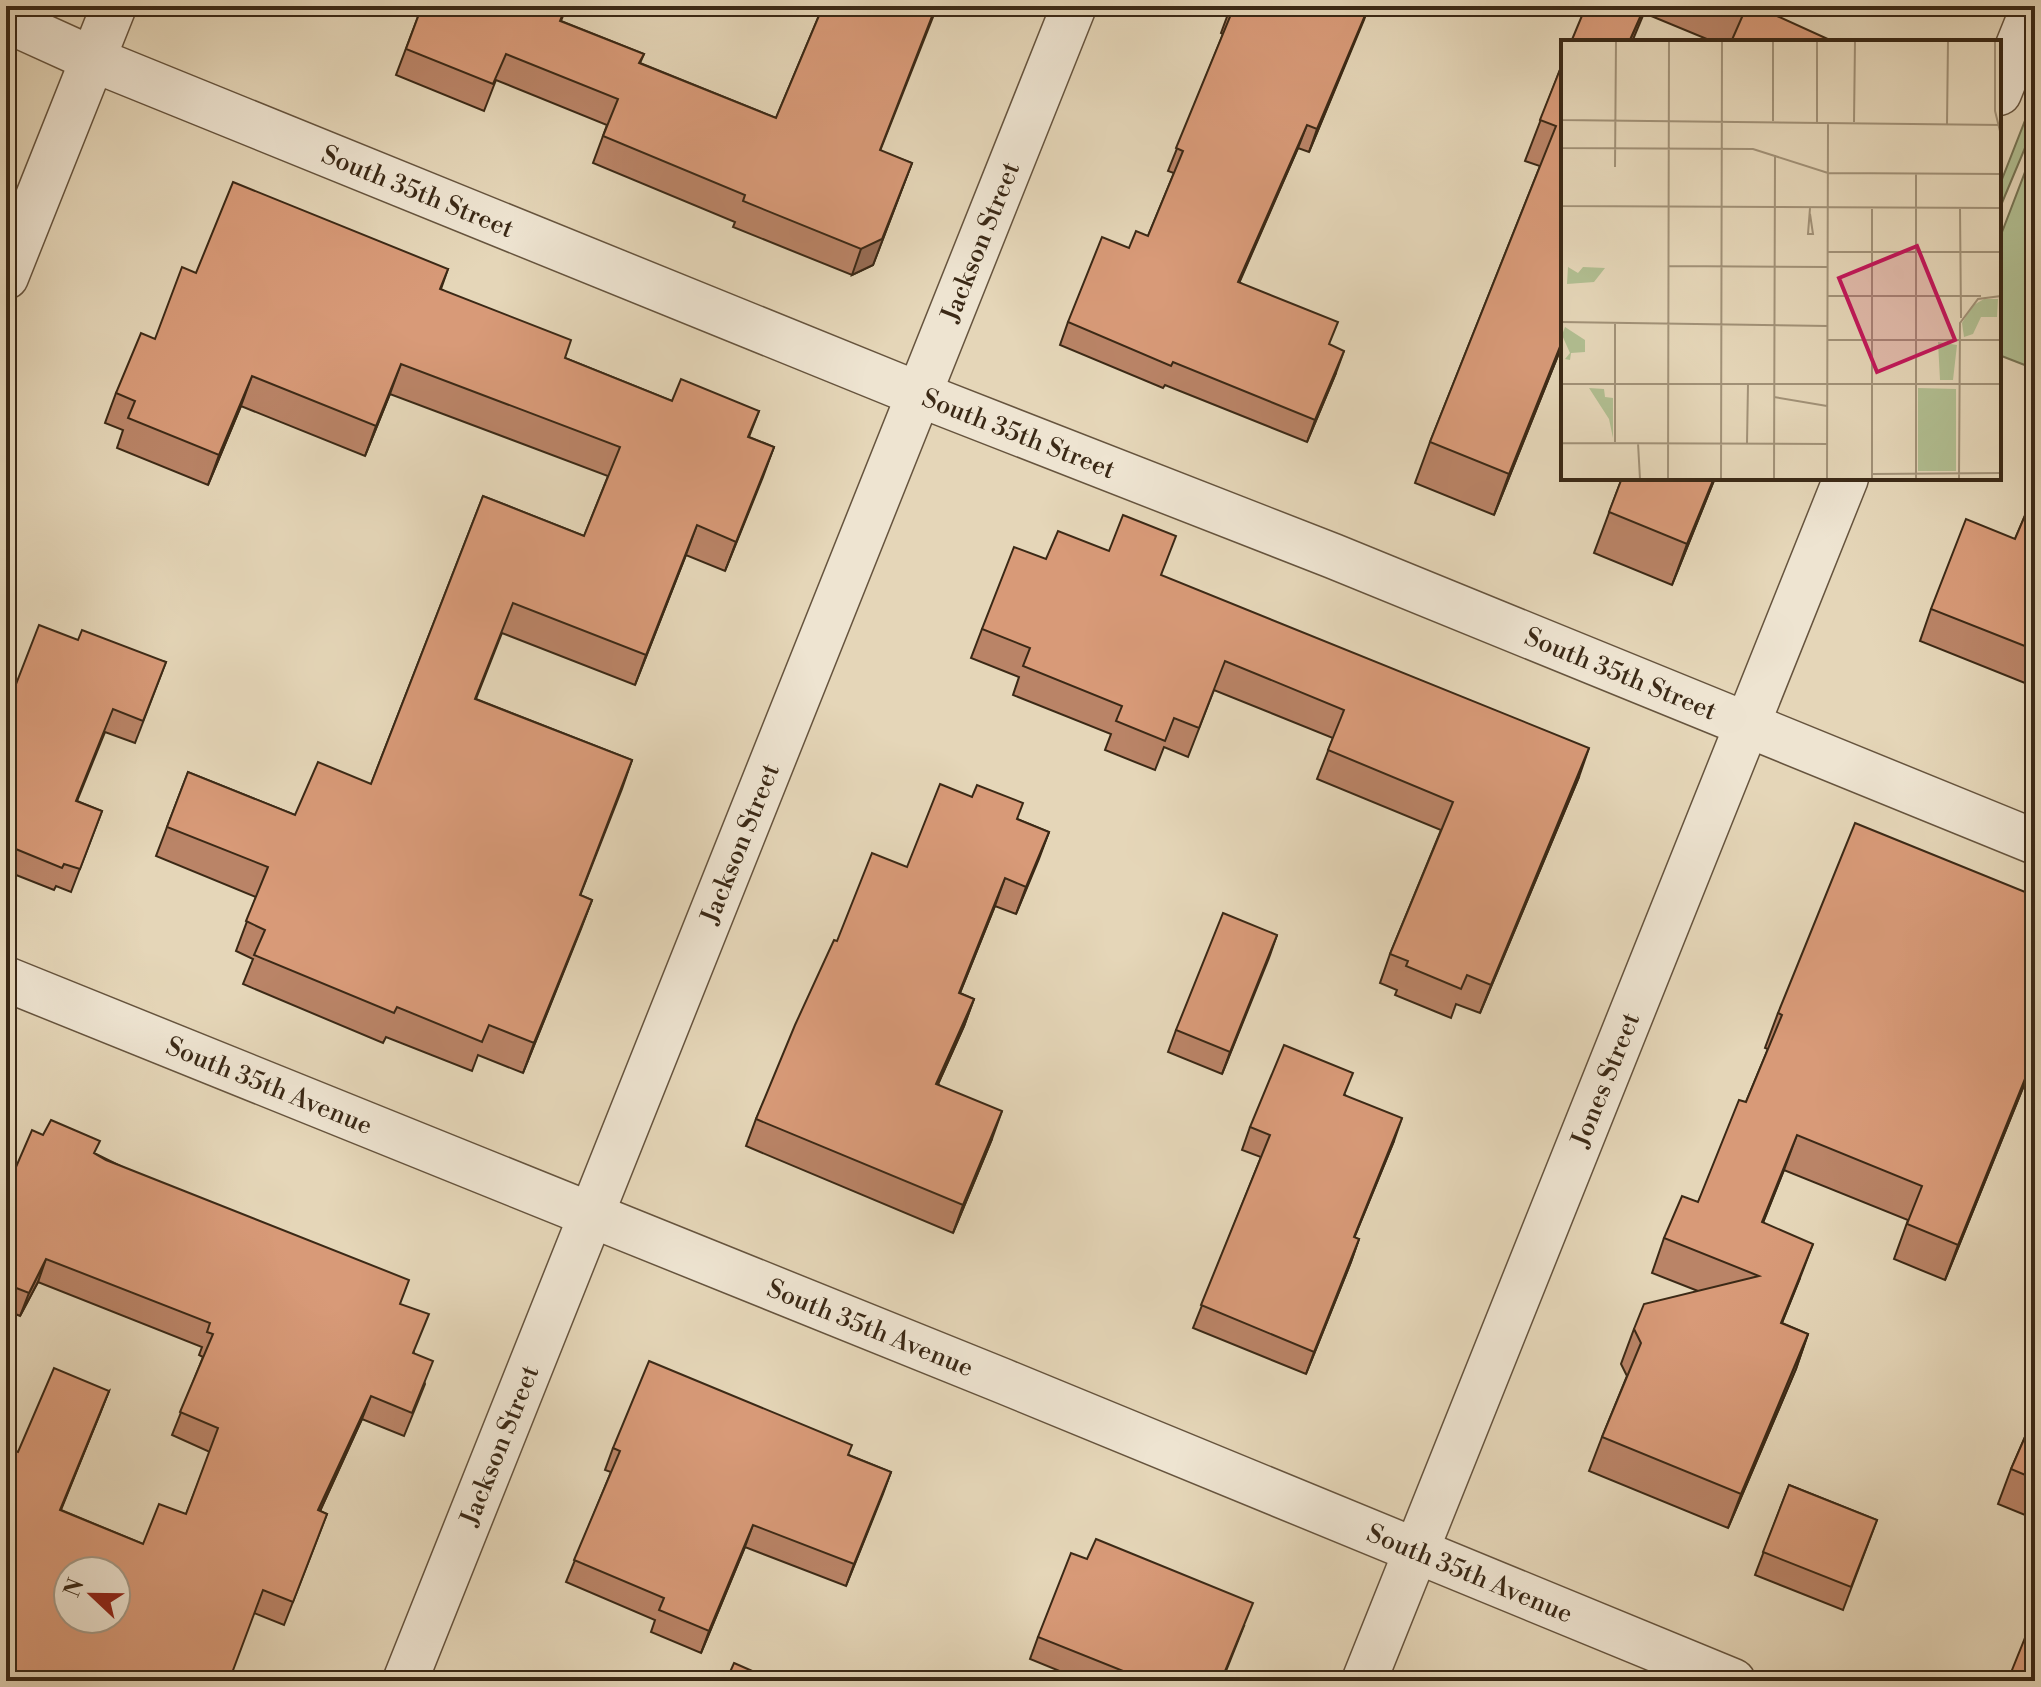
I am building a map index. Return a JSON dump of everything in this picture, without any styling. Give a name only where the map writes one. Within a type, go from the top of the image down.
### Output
[{"type":"street","points":[[6,277],[114,6]]},
{"type":"street","name":"Jackson Street","points":[[405,1681],[1074,6]]},
{"type":"street","points":[[2001,88],[2034,6]]},
{"type":"street","name":"South 35th Street","points":[[6,20],[92,59],[918,394],[1333,556],[2035,842]]},
{"type":"street","name":"Jones Street","points":[[1364,1681],[1845,480]]},
{"type":"street","name":"South 35th Avenue","points":[[6,979],[1733,1681]]},
{"type":"green space","points":[[2035,95],[2035,124],[2001,205],[2001,182]]},
{"type":"green space","points":[[2035,146],[2035,369],[2001,356],[2001,235]]},
{"type":"building","points":[[422,6],[566,6],[560,21],[644,54],[639,63],[776,118],[823,6],[936,6],[880,150],[912,163],[882,239],[861,249],[743,201],[745,195],[603,136],[618,99],[506,54],[493,84],[406,49]]},
{"type":"building","points":[[1231,6],[1369,6],[1317,129],[1307,125],[1238,282],[1338,322],[1329,344],[1344,351],[1315,420],[1173,362],[1171,366],[1068,322],[1102,237],[1129,248],[1136,231],[1148,236],[1183,151],[1176,148],[1232,12],[1229,10]]},
{"type":"building","points":[[1586,6],[1645,6],[1630,40],[1572,40]]},
{"type":"building","points":[[1741,6],[1769,6],[1766,11],[1830,40],[1732,40],[1746,8]]},
{"type":"building","points":[[1561,67],[1561,344],[1509,474],[1430,442],[1556,126],[1540,120]]},
{"type":"building","points":[[233,182],[448,269],[440,289],[571,340],[565,358],[672,401],[681,379],[759,411],[748,437],[774,447],[736,542],[697,525],[646,655],[513,603],[475,699],[632,760],[580,895],[592,900],[534,1043],[489,1025],[482,1042],[397,1007],[394,1013],[254,955],[265,930],[246,921],[268,867],[167,827],[188,772],[295,815],[318,762],[371,784],[483,496],[584,536],[620,447],[401,364],[376,426],[252,376],[219,455],[128,418],[135,401],[116,393],[141,333],[155,339],[182,267],[196,273]]},
{"type":"building","points":[[1621,480],[1713,480],[1687,544],[1609,512]]},
{"type":"building","points":[[2035,492],[2035,650],[1931,609],[1966,519],[2015,539]]},
{"type":"building","points":[[1123,515],[1176,536],[1161,575],[1589,748],[1491,985],[1467,975],[1461,989],[1406,966],[1408,961],[1390,954],[1453,802],[1328,750],[1344,710],[1225,661],[1199,728],[1174,718],[1165,741],[1116,721],[1122,706],[1023,666],[1030,648],[982,629],[1014,547],[1046,559],[1058,531],[1109,551]]},
{"type":"building","points":[[39,625],[78,640],[82,630],[166,662],[143,721],[113,709],[76,801],[102,811],[80,869],[64,864],[62,868],[6,845],[6,710]]},
{"type":"building","points":[[940,784],[972,797],[977,785],[1023,803],[1017,819],[1049,832],[1026,887],[1005,878],[959,993],[974,999],[936,1084],[1002,1111],[963,1205],[756,1119],[795,1025],[834,940],[837,941],[872,853],[907,867]]},
{"type":"building","points":[[1855,823],[2035,896],[2035,1054],[1958,1245],[1907,1224],[1922,1186],[1797,1135],[1762,1222],[1813,1244],[1781,1323],[1808,1334],[1741,1494],[1602,1437],[1641,1343],[1634,1329],[1644,1304],[1759,1276],[1664,1238],[1682,1196],[1698,1202],[1739,1100],[1746,1102],[1782,1015],[1778,1013]]},
{"type":"building","points":[[1223,913],[1277,935],[1230,1052],[1176,1030]]},
{"type":"building","points":[[1284,1045],[1353,1073],[1344,1095],[1402,1118],[1354,1237],[1359,1239],[1314,1352],[1201,1305],[1270,1135],[1250,1127]]},
{"type":"building","points":[[51,1120],[100,1141],[94,1153],[106,1160],[409,1280],[400,1304],[429,1314],[413,1353],[433,1361],[412,1413],[371,1396],[318,1510],[327,1514],[293,1602],[263,1590],[229,1681],[6,1681],[6,1447],[18,1452],[54,1368],[109,1391],[60,1510],[143,1544],[159,1504],[186,1514],[218,1428],[180,1412],[213,1334],[207,1332],[210,1323],[46,1259],[29,1293],[6,1284],[6,1190],[32,1130],[43,1135]]},
{"type":"building","points":[[649,1361],[852,1445],[848,1455],[891,1472],[854,1564],[753,1525],[709,1631],[659,1610],[664,1598],[574,1560],[620,1451],[613,1448]]},
{"type":"building","points":[[2035,1414],[2035,1479],[2011,1469]]},
{"type":"building","points":[[1789,1485],[1877,1520],[1851,1587],[1763,1552]]},
{"type":"building","points":[[1096,1539],[1253,1603],[1221,1681],[1148,1681],[1038,1637],[1071,1553],[1087,1559]]},
{"type":"building","points":[[2031,1623],[2035,1625],[2035,1681],[2008,1680]]},
{"type":"building","points":[[734,1663],[775,1681],[726,1681]]}]
